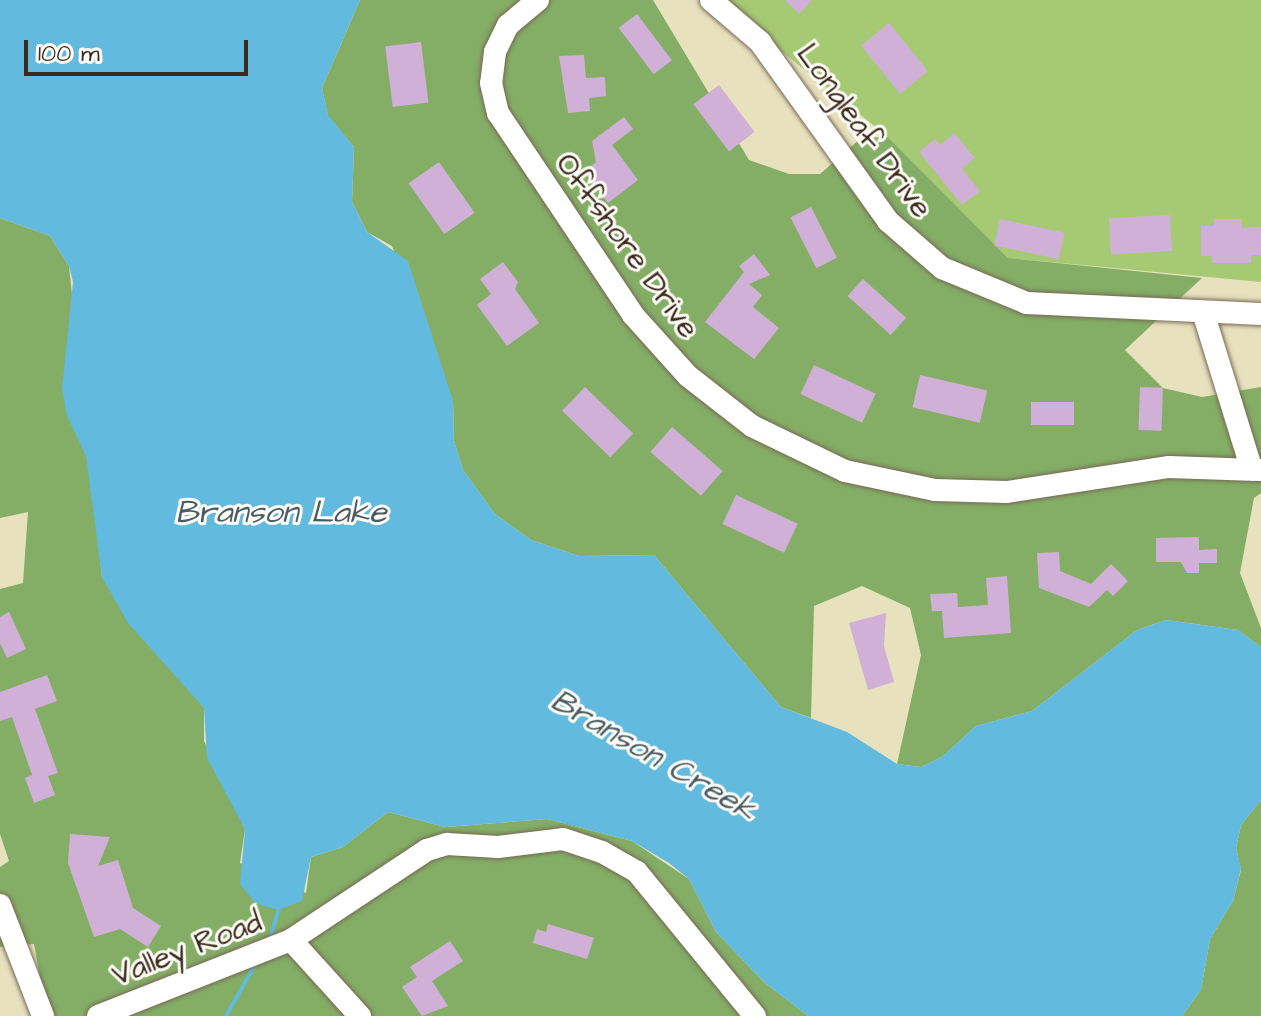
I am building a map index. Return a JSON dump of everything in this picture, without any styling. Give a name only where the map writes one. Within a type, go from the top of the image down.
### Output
[{"type":"street","name":"Offshore Drive","points":[[538,0],[508,25],[495,52],[491,83],[502,122],[633,315],[688,376],[752,426],[845,471],[935,490],[1007,492],[1169,467],[1257,470]]},
{"type":"street","name":"Longleaf Drive","points":[[711,0],[780,65],[888,221],[942,268],[1027,303],[1261,314]]},
{"type":"street","points":[[1203,312],[1257,470]]},
{"type":"street","points":[[291,940],[437,846],[498,847],[563,839],[602,852],[637,872],[755,1016]]},
{"type":"street","points":[[0,905],[43,1016]]},
{"type":"street","name":"Valley Road","points":[[98,1016],[291,940],[360,1016]]},
{"type":"green space","points":[[360,0],[653,0],[749,160],[789,174],[820,174],[861,138],[888,137],[1008,258],[1202,278],[1125,350],[1163,388],[1202,397],[1261,387],[1261,493],[1254,498],[1240,573],[1261,628],[1261,647],[1238,630],[1166,620],[1137,630],[1032,711],[976,726],[942,757],[921,767],[897,764],[921,655],[910,608],[862,586],[814,606],[811,718],[781,707],[654,555],[579,556],[531,540],[495,514],[463,470],[454,441],[453,401],[392,246],[367,232],[352,202],[354,147],[328,116],[322,88]]},
{"type":"green space","points":[[718,0],[1261,0],[1261,282],[1008,258],[888,137]]},
{"type":"green space","points":[[0,218],[50,236],[69,266],[102,577],[204,708],[204,741],[245,829],[240,863],[306,893],[311,857],[343,847],[388,812],[445,827],[547,819],[632,841],[689,879],[716,932],[764,982],[808,1016],[47,1016],[34,944],[0,947],[0,867],[9,861],[0,834],[0,589],[23,583],[28,512],[0,518]]},
{"type":"green space","points":[[1261,800],[1261,1016],[1182,1016],[1201,990],[1210,939],[1233,901],[1241,870],[1236,848],[1241,825]]},
{"type":"water","name":"Branson Lake","points":[[0,0],[360,0],[322,88],[328,115],[354,147],[352,202],[367,232],[408,261],[453,401],[454,441],[463,470],[495,514],[531,540],[579,556],[654,555],[781,707],[847,732],[897,764],[921,767],[942,757],[976,726],[1032,711],[1137,630],[1166,620],[1238,630],[1261,647],[1261,800],[1241,825],[1236,848],[1241,869],[1233,901],[1210,939],[1201,990],[1182,1016],[808,1016],[764,982],[716,932],[689,879],[669,863],[632,841],[547,819],[445,827],[388,812],[343,847],[311,857],[302,901],[278,910],[255,903],[240,884],[245,829],[207,758],[204,708],[128,623],[102,577],[86,456],[67,416],[62,389],[73,282],[69,266],[50,236],[0,218]]},
{"type":"building","points":[[785,0],[812,0],[799,14]]},
{"type":"building","points":[[637,14],[672,60],[654,74],[619,28]]},
{"type":"building","points":[[889,23],[928,71],[900,94],[861,46]]},
{"type":"building","points":[[421,42],[428,103],[393,107],[385,46]]},
{"type":"building","points":[[584,55],[586,78],[605,77],[606,96],[589,98],[590,111],[568,113],[559,56]]},
{"type":"building","points":[[719,85],[755,132],[729,151],[693,104]]},
{"type":"building","points":[[624,117],[633,129],[612,145],[638,180],[608,203],[584,171],[596,162],[592,141]]},
{"type":"building","points":[[954,133],[975,158],[962,169],[980,191],[962,205],[919,152],[935,139],[940,145]]},
{"type":"building","points":[[439,162],[475,213],[444,234],[409,183]]},
{"type":"building","points":[[811,207],[837,258],[816,268],[791,217]]},
{"type":"building","points":[[1170,215],[1172,251],[1111,254],[1109,218]]},
{"type":"building","points":[[1000,219],[1065,233],[1059,259],[994,245]]},
{"type":"building","points":[[1214,219],[1242,219],[1242,228],[1261,227],[1261,255],[1251,255],[1251,263],[1212,263],[1212,256],[1201,256],[1201,226],[1214,226]]},
{"type":"building","points":[[754,254],[770,275],[749,284],[762,295],[753,307],[779,328],[754,359],[705,322],[744,272],[739,266]]},
{"type":"building","points":[[503,262],[518,282],[515,289],[539,323],[507,346],[477,305],[491,294],[480,279]]},
{"type":"building","points":[[863,279],[906,318],[891,335],[848,296]]},
{"type":"building","points":[[814,365],[876,394],[862,423],[800,394]]},
{"type":"building","points":[[920,375],[987,391],[980,423],[913,407]]},
{"type":"building","points":[[585,387],[633,434],[610,457],[562,411]]},
{"type":"building","points":[[1140,387],[1163,388],[1161,431],[1138,430]]},
{"type":"building","points":[[1031,402],[1074,402],[1074,425],[1031,425]]},
{"type":"building","points":[[672,427],[723,471],[701,496],[650,452]]},
{"type":"building","points":[[736,495],[798,524],[784,553],[722,524]]},
{"type":"building","points":[[1199,537],[1199,550],[1217,549],[1217,563],[1199,563],[1199,573],[1187,573],[1181,562],[1156,562],[1156,538]]},
{"type":"building","points":[[1059,552],[1060,571],[1091,584],[1111,564],[1128,581],[1113,596],[1107,590],[1089,607],[1039,588],[1037,553]]},
{"type":"building","points":[[1007,576],[1011,633],[944,638],[942,611],[932,611],[930,594],[957,593],[958,607],[988,605],[986,578]]},
{"type":"building","points":[[9,612],[26,649],[7,658],[0,643],[0,617]]},
{"type":"building","points":[[886,613],[884,646],[894,682],[868,690],[849,623]]},
{"type":"building","points":[[47,675],[57,701],[35,709],[58,773],[48,776],[55,795],[34,803],[25,778],[32,775],[12,717],[0,721],[0,692]]},
{"type":"building","points":[[70,834],[110,837],[98,866],[118,860],[133,908],[161,926],[148,947],[120,929],[94,937],[68,863]]},
{"type":"building","points":[[548,924],[594,938],[587,959],[533,943],[537,929],[546,932]]},
{"type":"building","points":[[450,941],[463,961],[432,981],[448,1006],[422,1016],[402,987],[417,977],[410,967]]},
{"type":"waterway","points":[[270,938],[279,908]]},
{"type":"waterway","points":[[226,1016],[256,963]]},
{"type":"water label","name":"Branson Creek","points":[[653,756]]}]
